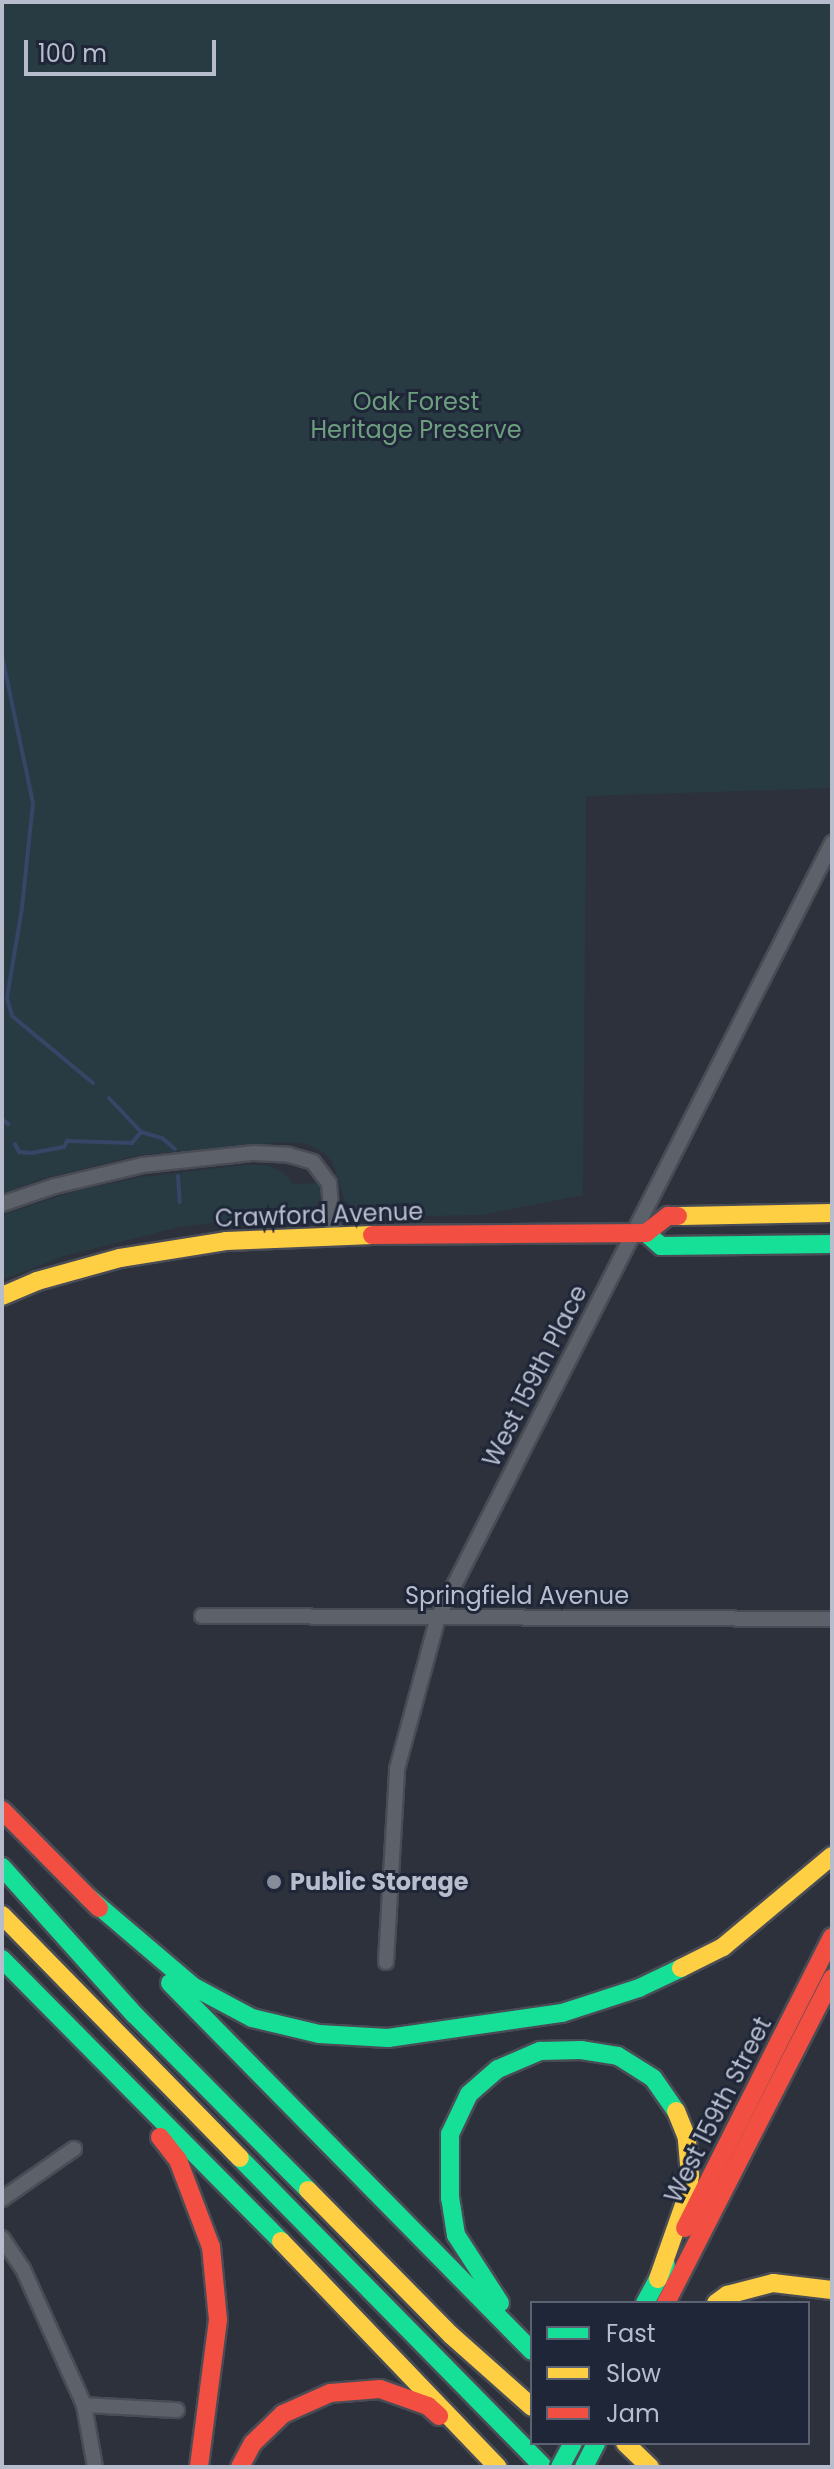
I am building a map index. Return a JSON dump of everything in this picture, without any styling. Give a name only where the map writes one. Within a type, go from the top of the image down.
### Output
[{"type":"main road","name":"Crawford Avenue","points":[[2,1296],[37,1281],[120,1258],[226,1241],[333,1235],[640,1233],[668,1216],[832,1213]]},
{"type":"main road","name":"Crawford Avenue","points":[[640,1233],[661,1246],[832,1244]]},
{"type":"main road","points":[[2,1810],[486,2308],[530,2348]]},
{"type":"main road","points":[[87,1896],[194,1987],[252,2018],[319,2034],[388,2038],[562,2013],[639,1988],[723,1947],[787,1897],[832,1856]]},
{"type":"main road","points":[[2,1867],[135,2015],[451,2335],[530,2405]]},
{"type":"main road","points":[[2,1915],[544,2467]]},
{"type":"main road","name":"West 159th Street","points":[[646,2301],[832,1937]]},
{"type":"main road","points":[[2,1959],[346,2307],[495,2465]]},
{"type":"main road","name":"West 159th Street","points":[[667,2301],[832,1978]]},
{"type":"main road","points":[[77,2035],[178,2160],[211,2247],[218,2320],[211,2399],[199,2467]]},
{"type":"main road","points":[[530,2347],[474,2267],[456,2235],[450,2198],[450,2134],[469,2094],[498,2069],[540,2051],[581,2050],[618,2056],[653,2078],[665,2092],[687,2138],[690,2175],[687,2196],[658,2279]]},
{"type":"main road","points":[[719,2301],[727,2295],[773,2283],[796,2283],[832,2290]]},
{"type":"main road","points":[[240,2467],[253,2443],[283,2414],[330,2393],[380,2389],[428,2406],[495,2465]]},
{"type":"main road","points":[[560,2467],[571,2445]]},
{"type":"main road","points":[[574,2445],[599,2467]]},
{"type":"main road","points":[[584,2467],[595,2445]]},
{"type":"main road","points":[[627,2445],[650,2467]]},
{"type":"street","name":"West 159th Place","points":[[386,1962],[397,1769],[438,1617],[640,1233],[832,843]]},
{"type":"street","points":[[2,1204],[55,1186],[143,1165],[254,1153],[289,1155],[313,1162],[329,1183],[333,1235]]},
{"type":"street","name":"Springfield Avenue","points":[[202,1616],[832,1619]]},
{"type":"street","points":[[2,2199],[74,2149]]},
{"type":"street","points":[[2,2238],[23,2269],[84,2405],[95,2467]]},
{"type":"street","points":[[84,2405],[177,2410]]},
{"type":"green space","name":"Oak Forest Heritage Preserve","points":[[2,2],[832,2],[832,788],[586,796],[583,1195],[481,1215],[366,1217],[345,1201],[333,1163],[323,1152],[308,1144],[283,1142],[139,1155],[41,1179],[2,1194]]},
{"type":"green space","points":[[266,1165],[283,1172],[293,1184],[317,1183],[324,1189],[323,1197],[306,1217],[251,1218],[179,1227],[64,1256],[2,1280],[2,1215],[75,1191],[135,1178]]},
{"type":"waterway","points":[[2,656],[33,803],[22,908],[7,998],[12,1016],[93,1083]]},
{"type":"waterway","points":[[109,1098],[141,1132],[162,1138],[175,1149]]},
{"type":"waterway","points":[[2,1119],[8,1124]]},
{"type":"waterway","points":[[15,1144],[19,1152],[32,1153],[64,1147],[67,1141],[132,1143],[141,1132]]},
{"type":"waterway","points":[[178,1176],[180,1202]]},
{"type":"traffic: fast","points":[[646,1233],[661,1246],[832,1244]]},
{"type":"traffic: fast","points":[[2,1867],[135,2015],[308,2190]]},
{"type":"traffic: fast","points":[[87,1896],[194,1987],[252,2018],[319,2034],[388,2038],[562,2013],[639,1988],[681,1968]]},
{"type":"traffic: fast","points":[[2,1959],[281,2241]]},
{"type":"traffic: fast","points":[[170,1983],[530,2349]]},
{"type":"traffic: fast","points":[[500,2303],[456,2235],[450,2198],[450,2134],[469,2094],[498,2069],[540,2051],[581,2050],[618,2056],[653,2078],[676,2111]]},
{"type":"traffic: fast","points":[[240,2158],[544,2467]]},
{"type":"traffic: fast","points":[[646,2301],[666,2264]]},
{"type":"traffic: fast","points":[[560,2467],[572,2445]]},
{"type":"traffic: fast","points":[[584,2467],[595,2445]]},
{"type":"traffic: slow","points":[[678,1216],[832,1213]]},
{"type":"traffic: slow","points":[[2,1296],[37,1281],[120,1258],[226,1241],[372,1235]]},
{"type":"traffic: slow","points":[[681,1968],[723,1947],[832,1856]]},
{"type":"traffic: slow","points":[[2,1915],[240,2158]]},
{"type":"traffic: slow","points":[[658,2279],[687,2196],[690,2175],[687,2138],[676,2111]]},
{"type":"traffic: slow","points":[[308,2190],[451,2335],[530,2405]]},
{"type":"traffic: slow","points":[[281,2241],[498,2467]]},
{"type":"traffic: slow","points":[[719,2301],[727,2295],[773,2283],[832,2290]]},
{"type":"traffic: slow","points":[[627,2445],[650,2467]]},
{"type":"traffic: jam","points":[[372,1235],[646,1233],[668,1216],[678,1216]]},
{"type":"traffic: jam","points":[[2,1810],[99,1908]]},
{"type":"traffic: jam","points":[[685,2228],[832,1937]]},
{"type":"traffic: jam","points":[[667,2301],[832,1978]]},
{"type":"traffic: jam","points":[[160,2137],[178,2160],[211,2247],[218,2320],[199,2467]]},
{"type":"traffic: jam","points":[[240,2467],[253,2443],[283,2414],[330,2393],[380,2389],[428,2406],[439,2416]]},
{"type":"place","name":"Public Storage","points":[[274,1882]]}]
